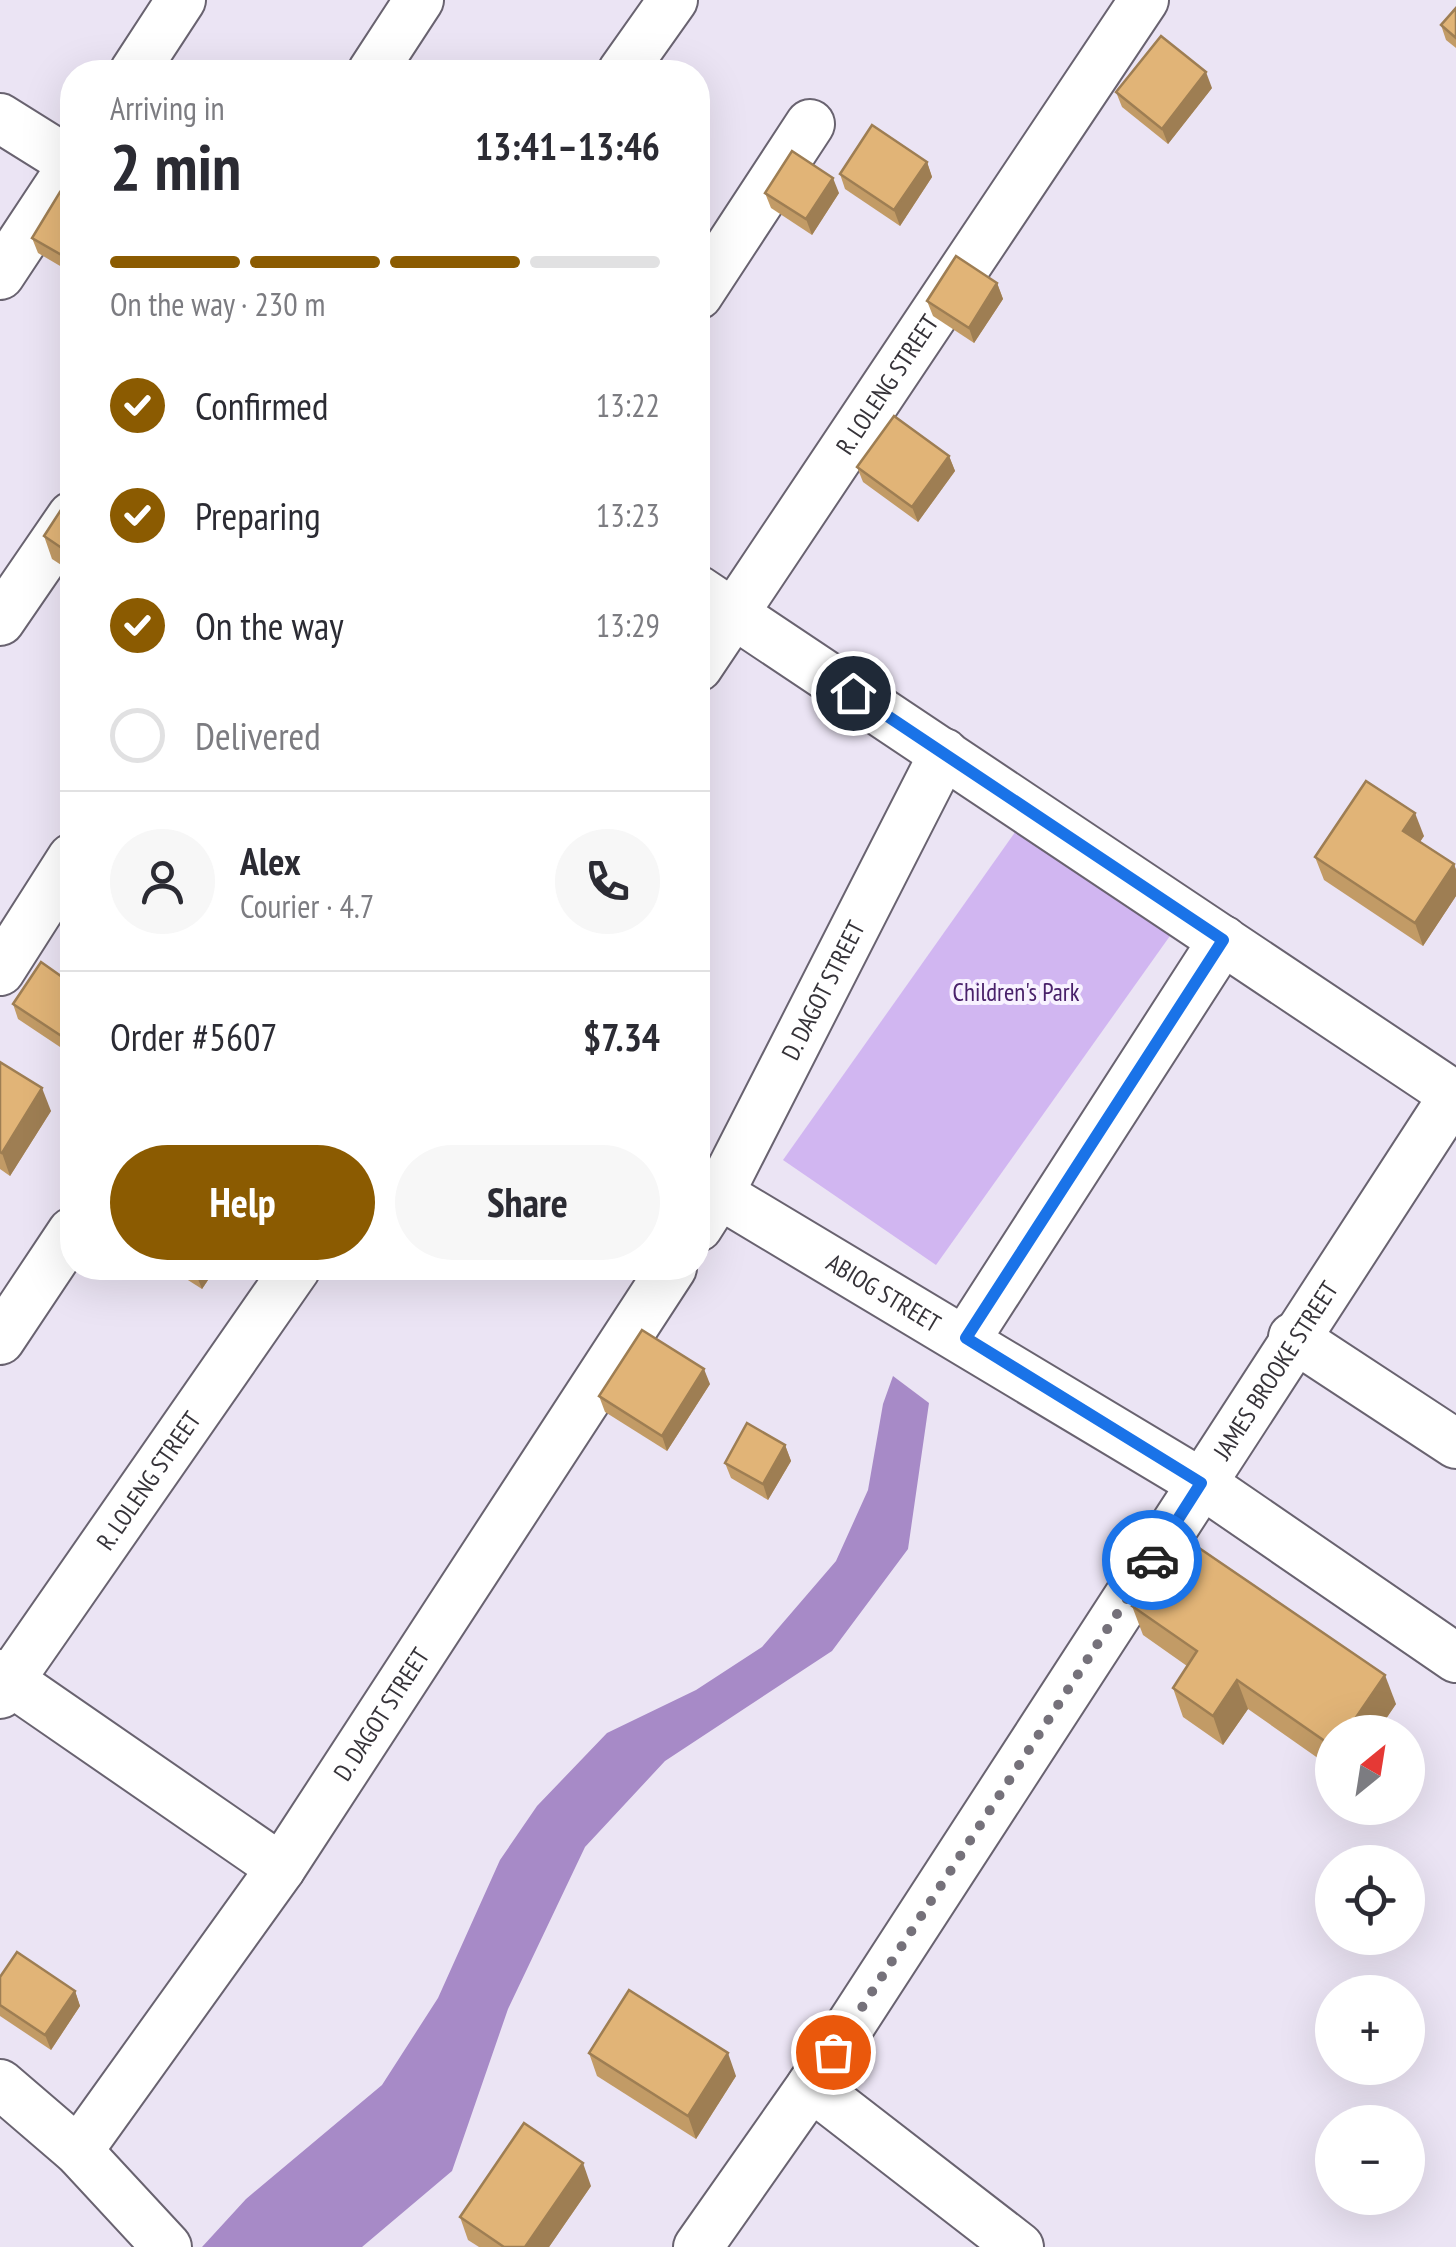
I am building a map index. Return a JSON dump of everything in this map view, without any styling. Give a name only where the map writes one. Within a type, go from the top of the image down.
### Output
[{"type":"street","points":[[142,60],[181,0]]},
{"type":"street","points":[[380,60],[419,0]]},
{"type":"street","points":[[630,60],[673,0]]},
{"type":"street","name":"R. LOLENG STREET","points":[[715,602],[1144,0]]},
{"type":"street","points":[[0,118],[60,156]]},
{"type":"street","points":[[710,277],[810,124]]},
{"type":"street","points":[[0,275],[60,182]]},
{"type":"street","points":[[0,620],[60,533]]},
{"type":"street","points":[[715,602],[1455,1093]]},
{"type":"street","name":"D. DAGOT STREET","points":[[710,1207],[944,752]]},
{"type":"street","points":[[0,971],[60,877]]},
{"type":"street","points":[[966,1338],[1223,940]]},
{"type":"street","name":"JAMES BROOKE STREET","points":[[698,2247],[811,2086],[1455,1093]]},
{"type":"street","name":"ABIOG STREET","points":[[710,1212],[966,1338],[1201,1483],[1456,1658]]},
{"type":"street","points":[[0,1340],[60,1250]]},
{"type":"street","name":"R. LOLENG STREET","points":[[2,1684],[288,1280]]},
{"type":"street","name":"D. DAGOT STREET","points":[[78,2151],[281,1868],[664,1280]]},
{"type":"street","points":[[1293,1338],[1456,1444]]},
{"type":"street","points":[[2,1684],[281,1868]]},
{"type":"street","points":[[0,2084],[78,2151],[167,2247]]},
{"type":"street","points":[[811,2086],[1019,2247]]},
{"type":"green space","name":"Children's Park","points":[[1028,814],[1182,919],[936,1265],[783,1160]]},
{"type":"shaded area","points":[[893,1376],[929,1403],[908,1549],[832,1651],[665,1761],[585,1847],[508,2009],[452,2171],[362,2247],[202,2247],[246,2199],[382,2085],[438,1998],[500,1860],[537,1806],[607,1733],[696,1690],[762,1647],[836,1561],[868,1490],[883,1404]]},
{"type":"building","points":[[1456,8],[1456,38],[1441,25]]},
{"type":"building","points":[[1161,36],[1206,72],[1162,129],[1116,92]]},
{"type":"building","points":[[872,125],[927,162],[894,210],[840,174]]},
{"type":"building","points":[[792,151],[833,178],[806,219],[765,193]]},
{"type":"building","points":[[60,192],[60,254],[32,238]]},
{"type":"building","points":[[956,256],[997,283],[969,328],[927,301]]},
{"type":"building","points":[[894,416],[949,456],[912,507],[857,467]]},
{"type":"building","points":[[60,511],[60,547],[44,536]]},
{"type":"building","points":[[1366,781],[1415,813],[1403,831],[1454,864],[1415,923],[1315,857]]},
{"type":"building","points":[[41,962],[60,975],[60,1035],[13,1004]]},
{"type":"building","points":[[0,1062],[42,1088],[2,1153],[0,1152]]},
{"type":"building","points":[[642,1330],[704,1369],[662,1436],[599,1396]]},
{"type":"building","points":[[747,1423],[785,1445],[763,1484],[725,1463]]},
{"type":"building","points":[[1180,1535],[1385,1675],[1358,1715],[1315,1715],[1315,1734],[1237,1680],[1213,1716],[1173,1688],[1197,1651],[1132,1606]]},
{"type":"building","points":[[17,1952],[75,1991],[45,2035],[0,2005],[0,1977]]},
{"type":"building","points":[[629,1990],[728,2053],[688,2116],[589,2053]]},
{"type":"building","points":[[524,2123],[583,2163],[525,2247],[504,2247],[460,2217]]},
{"type":"way so far","points":[[833,2052],[1152,1560]]},
{"type":"route","points":[[853,693],[1223,940],[966,1338],[1201,1483],[1152,1560]]}]
